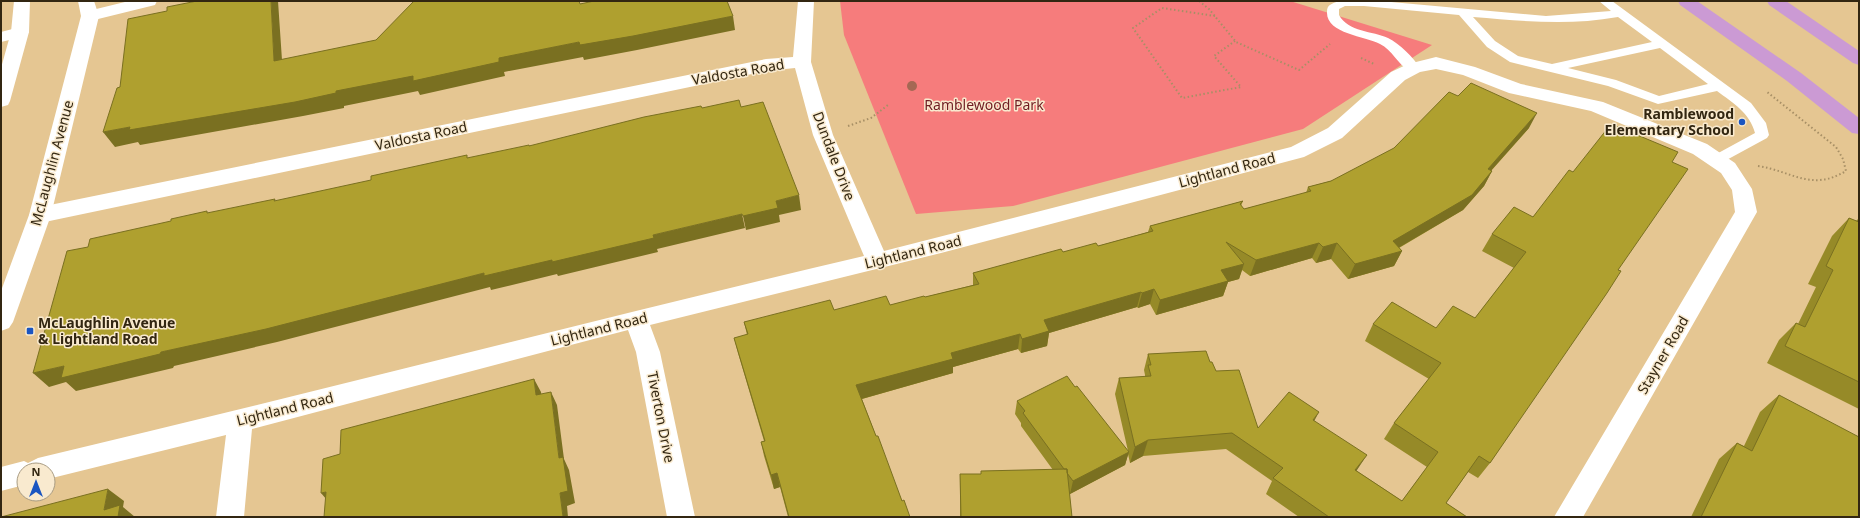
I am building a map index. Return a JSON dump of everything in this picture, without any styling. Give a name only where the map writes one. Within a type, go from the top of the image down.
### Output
[{"type":"highway","points":[[1686,1],[1794,77],[1859,128]]},
{"type":"highway","points":[[1775,1],[1859,59]]},
{"type":"street","points":[[1,101],[20,32],[22,1]]},
{"type":"street","points":[[88,8],[149,1]]},
{"type":"street","name":"Dundale Drive","points":[[806,1],[802,62],[823,135],[878,261]]},
{"type":"street","name":"McLaughlin Avenue","points":[[1,322],[40,215],[88,8]]},
{"type":"street","points":[[1,37],[20,32]]},
{"type":"street","name":"Valdosta Road","points":[[40,215],[766,64],[802,62]]},
{"type":"street","name":"Lightland Road","points":[[56,466],[240,421],[636,319],[878,261],[1297,152],[1335,133],[1398,76],[1414,68],[1436,63],[1469,71],[1516,89],[1596,106],[1700,148],[1728,168],[1742,189]]},
{"type":"street","name":"Stayner Road","points":[[1568,517],[1746,212],[1742,189]]},
{"type":"street","name":"Tiverton Drive","points":[[636,319],[648,352],[681,517]]},
{"type":"street","points":[[230,517],[240,421]]},
{"type":"street","points":[[1,479],[16,475]]},
{"type":"lane","points":[[1606,1],[1746,106],[1758,123],[1762,136],[1716,160]]},
{"type":"lane","points":[[1414,68],[1385,42],[1346,29],[1335,21],[1332,13],[1333,7],[1344,3],[1364,3],[1546,20],[1599,17],[1620,13]]},
{"type":"lane","points":[[1463,12],[1491,44],[1514,59],[1612,83],[1658,100],[1718,86]]},
{"type":"lane","points":[[1552,68],[1662,44]]},
{"type":"path","points":[[1199,1],[1209,9],[1235,41],[1299,70],[1330,44],[1337,47]]},
{"type":"path","points":[[1215,16],[1162,8],[1133,28],[1182,98],[1241,87],[1214,56],[1235,41]]},
{"type":"path","points":[[1357,56],[1378,65]]},
{"type":"path","points":[[846,126],[871,118],[888,106]]},
{"type":"green space","name":"Ramblewood Park","points":[[840,1],[1290,1],[1432,45],[1303,129],[1013,206],[916,214],[844,35]]},
{"type":"building","points":[[197,1],[271,1],[274,61],[376,40],[414,1],[579,1],[580,4],[594,1],[727,1],[733,16],[633,36],[580,45],[579,42],[499,58],[499,62],[413,81],[413,76],[336,91],[336,93],[295,102],[129,130],[130,127],[103,132],[117,88],[120,87],[128,19],[167,11],[167,7]]},
{"type":"building","points":[[1471,83],[1537,113],[1488,169],[1492,171],[1472,195],[1393,241],[1402,251],[1355,264],[1337,243],[1323,247],[1319,243],[1256,260],[1226,242],[1244,264],[1221,270],[1228,281],[1160,300],[1154,289],[1141,292],[1044,320],[1049,331],[1022,339],[1020,334],[951,353],[953,359],[856,385],[876,436],[878,436],[902,501],[904,500],[910,517],[789,517],[777,473],[771,475],[761,442],[765,441],[734,338],[748,334],[744,322],[830,300],[834,310],[886,296],[890,305],[925,297],[979,284],[973,273],[1061,249],[1063,252],[1096,243],[1098,246],[1153,231],[1150,226],[1243,201],[1240,204],[1244,209],[1311,191],[1308,187],[1331,181],[1394,148],[1449,92],[1458,96]]},
{"type":"building","points":[[739,100],[741,107],[763,102],[799,195],[776,201],[778,208],[743,216],[742,214],[653,235],[654,238],[552,262],[552,260],[484,276],[484,273],[266,329],[161,352],[160,354],[61,378],[64,366],[33,373],[67,251],[88,247],[90,239],[171,221],[171,219],[207,211],[207,213],[275,199],[274,201],[371,180],[371,176],[467,155],[467,158],[529,146],[644,117],[701,106],[702,108]]},
{"type":"building","points":[[1611,124],[1678,152],[1672,162],[1688,169],[1618,270],[1621,271],[1607,293],[1490,463],[1479,456],[1446,503],[1467,517],[1329,517],[1273,478],[1283,468],[1232,433],[1148,440],[1135,447],[1119,378],[1151,376],[1148,365],[1151,365],[1148,354],[1206,351],[1210,362],[1212,362],[1216,371],[1239,370],[1258,428],[1289,392],[1319,412],[1313,420],[1367,455],[1355,470],[1402,501],[1438,452],[1394,423],[1441,363],[1373,324],[1392,302],[1436,328],[1453,306],[1475,318],[1526,252],[1492,234],[1514,207],[1533,217],[1569,170],[1573,172]]},
{"type":"building","points":[[1849,218],[1859,222],[1859,382],[1785,346],[1796,323],[1805,327],[1833,270],[1826,266]]},
{"type":"building","points":[[1067,376],[1075,387],[1077,386],[1129,452],[1073,481],[1067,473],[1067,469],[1064,469],[1023,413],[1025,411],[1017,401]]},
{"type":"building","points":[[534,379],[536,395],[551,392],[559,458],[563,457],[568,491],[560,493],[563,517],[324,517],[326,492],[321,493],[323,459],[340,454],[341,430]]},
{"type":"building","points":[[1779,395],[1859,437],[1859,517],[1701,517],[1737,443],[1752,451]]},
{"type":"building","points":[[1067,469],[1072,517],[961,517],[960,474],[981,474],[981,471]]},
{"type":"building","points":[[108,489],[104,510],[120,505],[118,517],[1,517]]},
{"type":"place","name":"Ramblewood Elementary School","points":[[1742,122]]},
{"type":"place","name":"McLaughlin Avenue & Lightland Road","points":[[30,331]]}]
